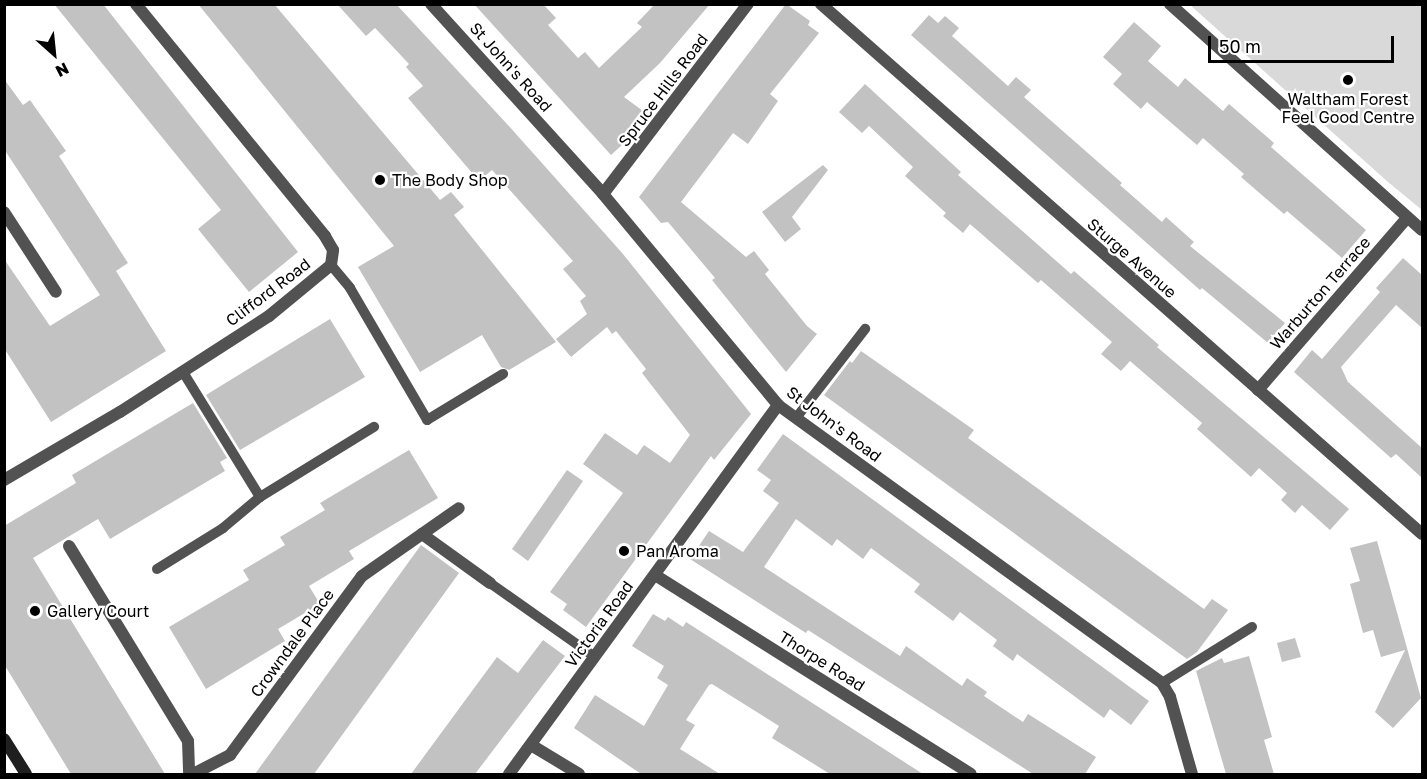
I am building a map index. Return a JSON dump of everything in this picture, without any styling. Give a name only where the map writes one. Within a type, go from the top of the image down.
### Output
[{"type":"main road","points":[[4,738],[26,774]]},
{"type":"street","name":"Clifford Road","points":[[4,480],[183,372],[269,316],[331,265],[333,250],[325,236],[136,4]]},
{"type":"street","name":"St John's Road","points":[[431,4],[603,194],[778,405],[1162,683]]},
{"type":"street","name":"Spruce Hills Road","points":[[603,194],[748,4]]},
{"type":"street","name":"Sturge Avenue","points":[[821,4],[1422,534]]},
{"type":"street","points":[[1170,4],[1422,230]]},
{"type":"street","points":[[4,212],[56,292]]},
{"type":"street","name":"Warburton Terrace","points":[[1258,390],[1407,218]]},
{"type":"street","name":"Victoria Road","points":[[509,774],[778,405]]},
{"type":"street","name":"Crowndale Place","points":[[193,774],[230,755],[362,576],[459,508]]},
{"type":"street","points":[[422,534],[490,583]]},
{"type":"street","points":[[69,546],[188,741],[189,774]]},
{"type":"street","name":"Thorpe Road","points":[[655,575],[971,774]]},
{"type":"street","points":[[1162,683],[1170,697],[1192,774]]},
{"type":"street","points":[[531,745],[579,774]]},
{"type":"lane","points":[[331,265],[350,288],[428,420],[503,374]]},
{"type":"lane","points":[[796,418],[865,329]]},
{"type":"lane","points":[[183,372],[260,496]]},
{"type":"lane","points":[[157,569],[223,528],[260,496],[374,427]]},
{"type":"lane","points":[[490,583],[595,657]]},
{"type":"lane","points":[[1162,683],[1252,627]]},
{"type":"shaded area","name":"Waltham Forest Feel Good Centre","points":[[1190,5],[1422,5],[1422,210],[1388,182]]},
{"type":"building","points":[[54,4],[103,4],[298,252],[249,292],[198,229],[221,210]]},
{"type":"building","points":[[198,4],[274,4],[440,200],[451,192],[464,207],[454,215],[556,342],[509,370],[501,367],[482,335],[420,372],[358,267],[394,246]]},
{"type":"building","points":[[337,4],[396,4],[623,254],[751,414],[714,460],[711,456],[586,627],[563,610],[567,604],[550,592],[623,493],[583,464],[605,433],[637,455],[644,445],[670,463],[690,435],[642,373],[646,369],[616,331],[612,334],[607,327],[571,357],[556,339],[587,314],[580,301],[586,296],[563,269],[573,261],[492,170],[479,181],[408,98],[423,86],[406,67],[409,64],[375,28],[366,36]]},
{"type":"building","points":[[474,4],[543,4],[556,18],[548,25],[578,58],[585,52],[599,68],[642,27],[637,23],[655,4],[710,4],[660,63],[624,97],[643,111],[635,121],[638,124],[629,131],[633,135],[611,155]]},
{"type":"building","points":[[786,4],[810,21],[808,25],[819,33],[770,94],[778,101],[748,144],[733,133],[681,202],[746,257],[754,251],[769,270],[765,274],[807,326],[817,334],[786,372],[712,280],[715,278],[668,222],[661,223],[639,197]]},
{"type":"building","points":[[929,15],[938,23],[945,16],[959,28],[952,36],[1008,86],[1016,77],[1031,90],[1024,97],[1122,183],[1120,185],[1162,222],[1166,217],[1194,242],[1190,246],[1285,323],[1268,343],[1202,288],[1200,290],[911,35]]},
{"type":"building","points":[[1134,22],[1161,46],[1148,61],[1178,87],[1185,78],[1223,111],[1229,104],[1274,143],[1271,147],[1366,230],[1342,258],[1287,211],[1284,214],[1241,177],[1244,174],[1203,138],[1197,145],[1147,102],[1141,109],[1113,84],[1122,74],[1103,57]]},
{"type":"building","points":[[4,79],[23,105],[30,100],[66,151],[59,156],[128,263],[116,271],[166,351],[51,422],[4,348],[4,259],[50,326],[100,295],[4,149]]},
{"type":"building","points":[[865,84],[961,172],[958,175],[1071,274],[1074,271],[1159,345],[1157,347],[1349,509],[1330,530],[1302,505],[1295,513],[1281,500],[1287,493],[1259,468],[1251,477],[1197,429],[1202,423],[1130,361],[1121,371],[1101,354],[1112,342],[1041,280],[1038,283],[970,224],[963,233],[943,216],[946,213],[905,176],[913,167],[869,126],[862,133],[839,112]]},
{"type":"building","points":[[823,165],[828,170],[792,217],[801,229],[785,242],[762,212]]},
{"type":"building","points":[[1403,258],[1422,275],[1422,328],[1396,305],[1341,367],[1348,382],[1422,448],[1422,478],[1396,454],[1391,458],[1294,372],[1312,350],[1322,359],[1380,292],[1376,288]]},
{"type":"building","points":[[330,319],[365,377],[240,450],[206,395]]},
{"type":"building","points":[[861,351],[974,430],[968,438],[1204,609],[1212,599],[1228,610],[1197,652],[1187,659],[824,395],[850,361],[852,363]]},
{"type":"building","name":"Gallery Court","points":[[193,403],[227,458],[220,462],[225,471],[110,539],[98,519],[33,558],[165,774],[71,774],[4,664],[4,526],[76,483],[72,475]]},
{"type":"building","points":[[783,434],[1149,701],[1131,725],[1110,709],[1104,718],[1017,654],[1013,661],[993,646],[997,640],[960,612],[953,621],[914,592],[920,584],[871,548],[863,559],[837,539],[832,546],[796,519],[764,567],[900,656],[906,646],[962,686],[967,678],[987,692],[984,696],[1023,722],[1028,714],[1096,757],[1085,774],[1033,774],[808,630],[806,633],[690,559],[709,531],[743,552],[779,503],[763,491],[771,480],[757,470]]},
{"type":"building","points":[[409,450],[438,498],[349,551],[354,559],[309,586],[320,604],[278,629],[285,641],[206,689],[169,627],[249,580],[243,570],[285,545],[280,537],[325,510],[320,503]]},
{"type":"building","points":[[567,470],[583,481],[528,561],[512,549]]},
{"type":"building","points":[[1377,541],[1421,698],[1393,728],[1375,712],[1405,650],[1381,657],[1373,630],[1363,633],[1350,584],[1360,581],[1350,548]]},
{"type":"building","points":[[421,545],[459,573],[314,774],[255,774]]},
{"type":"building","points":[[653,614],[665,621],[668,617],[683,627],[686,622],[923,774],[830,774],[772,738],[779,726],[712,684],[709,685],[686,720],[695,725],[680,749],[720,774],[641,774],[574,728],[595,695],[644,726],[668,685],[657,678],[664,666],[632,646]]},
{"type":"building","points":[[1295,638],[1301,657],[1282,662],[1277,643]]},
{"type":"building","points":[[543,640],[565,656],[475,774],[411,774],[497,657],[518,673]]},
{"type":"building","points":[[1249,656],[1272,737],[1264,740],[1274,774],[1226,774],[1196,671],[1222,658],[1224,663]]},
{"type":"place","name":"Waltham Forest Feel Good Centre","points":[[1348,80]]},
{"type":"place","name":"The Body Shop","points":[[380,180]]},
{"type":"place","name":"Pan Aroma","points":[[624,551]]},
{"type":"place","name":"Gallery Court","points":[[35,611]]}]
